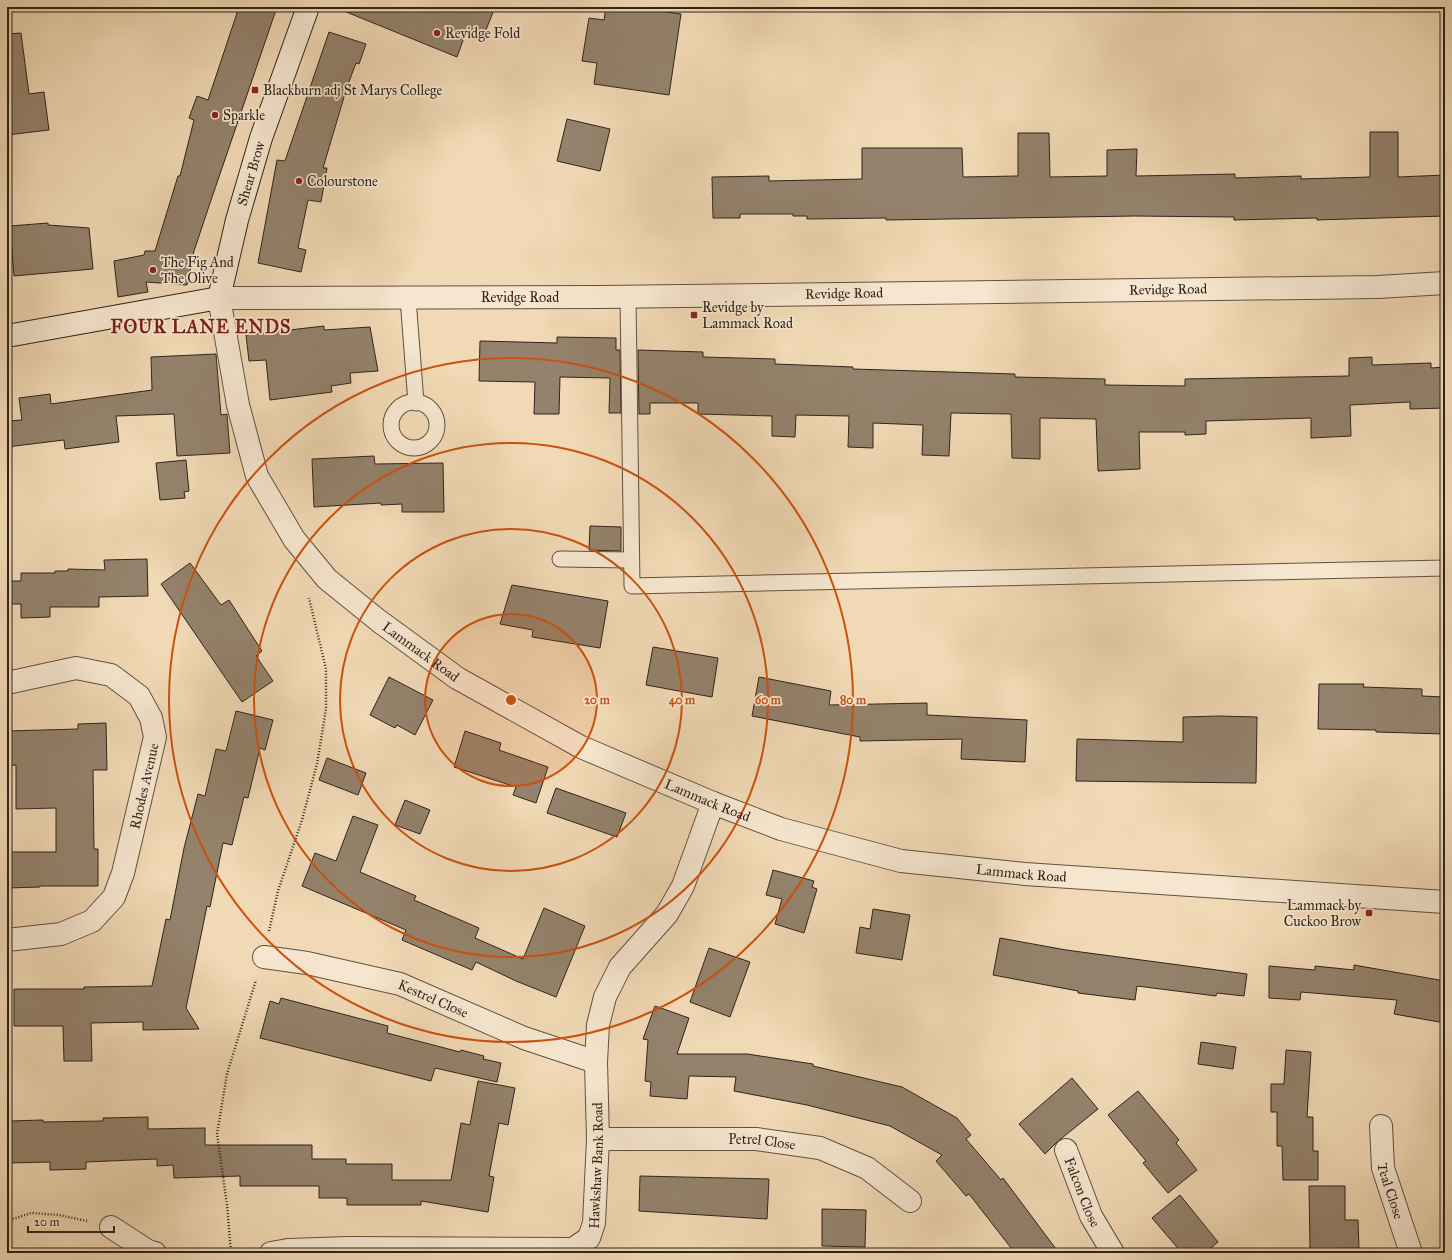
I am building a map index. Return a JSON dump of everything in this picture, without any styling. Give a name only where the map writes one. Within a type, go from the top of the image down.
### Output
[{"type":"street","name":"Shear Brow","points":[[219,298],[237,220],[259,146],[308,7]]},
{"type":"street","name":"Revidge Road","points":[[7,336],[219,298],[628,296],[1378,286],[1445,283]]},
{"type":"street","name":"Lammack Road","points":[[219,298],[238,405],[257,476],[294,539],[327,579],[379,621],[457,678],[581,747],[713,803],[781,829],[901,861],[1026,874],[1445,902]]},
{"type":"street","name":"Rhodes Avenue","points":[[7,683],[76,668],[111,675],[139,696],[152,718],[155,736],[123,873],[114,896],[92,921],[61,934],[7,940]]},
{"type":"street","name":"Hawkshaw Bank Road","points":[[271,1253],[288,1250],[349,1248],[573,1249],[589,1238],[594,1223],[598,1139],[596,1062],[598,1024],[605,997],[620,967],[667,914],[683,886],[713,803]]},
{"type":"street","name":"Kestrel Close","points":[[264,957],[307,963],[400,984],[524,1038],[596,1062]]},
{"type":"street","name":"Teal Close","points":[[1381,1126],[1383,1168],[1411,1253]]},
{"type":"street","name":"Petrel Close","points":[[598,1139],[756,1139],[820,1148],[867,1168],[910,1201]]},
{"type":"street","name":"Falcon Close","points":[[1066,1150],[1091,1216],[1113,1253]]},
{"type":"street","points":[[111,1226],[148,1251],[155,1253]]},
{"type":"lane","points":[[628,296],[630,560],[632,586],[1445,568]]},
{"type":"lane","points":[[408,298],[416,403]]},
{"type":"lane","points":[[560,558],[630,560]]},
{"type":"path","points":[[231,1253],[227,1205],[217,1134],[227,1074],[242,1019],[264,957],[278,891],[302,820],[318,764],[326,709],[326,669],[308,596]]},
{"type":"path","points":[[7,1221],[30,1212],[59,1215],[111,1226]]},
{"type":"building","points":[[239,7],[277,7],[194,251],[187,285],[146,282],[148,292],[118,297],[114,261],[144,255],[145,251],[155,251],[178,176],[180,176],[194,120],[189,118],[197,96],[208,100]]},
{"type":"building","name":"Revidge Fold","points":[[334,7],[495,7],[484,35],[467,29],[457,57]]},
{"type":"building","points":[[606,7],[631,7],[681,14],[669,95],[594,84],[597,63],[582,61],[589,18],[604,20]]},
{"type":"building","points":[[329,32],[366,44],[359,64],[356,63],[347,87],[323,168],[327,168],[321,202],[308,200],[298,248],[306,250],[301,272],[258,263],[277,160],[285,161]]},
{"type":"building","points":[[21,33],[29,94],[44,92],[49,130],[7,135],[7,34]]},
{"type":"building","points":[[567,119],[610,129],[600,171],[557,161]]},
{"type":"building","points":[[1370,132],[1398,132],[1398,177],[1445,175],[1445,216],[1317,220],[1317,218],[1234,220],[1234,217],[1135,216],[886,220],[886,218],[807,219],[807,216],[793,216],[793,214],[740,214],[740,218],[713,218],[712,177],[769,176],[769,181],[862,179],[862,148],[962,148],[963,177],[1018,176],[1018,133],[1049,133],[1050,177],[1107,176],[1107,150],[1137,149],[1136,176],[1235,174],[1235,178],[1301,176],[1301,179],[1370,177]]},
{"type":"building","points":[[48,223],[48,225],[89,228],[93,269],[14,276],[10,226]]},
{"type":"building","points":[[324,326],[324,330],[370,327],[378,371],[350,373],[351,383],[331,386],[332,392],[270,400],[266,360],[249,361],[246,335]]},
{"type":"building","points":[[557,337],[616,338],[616,350],[620,350],[621,413],[609,413],[610,378],[560,377],[559,414],[534,414],[535,382],[479,381],[480,341],[557,343]]},
{"type":"building","points":[[638,350],[703,352],[703,357],[775,359],[775,364],[853,367],[853,369],[1015,374],[1015,377],[1105,379],[1105,385],[1185,386],[1185,379],[1349,376],[1349,358],[1372,357],[1372,365],[1431,363],[1431,368],[1445,367],[1445,408],[1410,409],[1410,402],[1350,405],[1351,436],[1311,438],[1311,418],[1206,421],[1206,434],[1185,435],[1185,432],[1139,432],[1140,469],[1098,471],[1096,419],[1040,418],[1040,459],[1012,458],[1011,414],[951,413],[949,456],[922,455],[923,425],[873,423],[873,448],[848,447],[849,416],[796,415],[795,437],[772,436],[772,416],[698,414],[698,403],[650,403],[650,414],[639,414]]},
{"type":"building","points":[[216,354],[221,415],[227,414],[230,453],[177,456],[174,414],[116,416],[119,442],[65,449],[64,440],[7,447],[7,421],[22,420],[19,398],[50,394],[51,404],[152,390],[151,357]]},
{"type":"building","points":[[374,456],[375,464],[443,463],[444,512],[402,512],[402,504],[381,505],[381,503],[314,507],[312,459]]},
{"type":"building","points":[[186,460],[189,491],[184,492],[185,498],[160,500],[156,463]]},
{"type":"building","points":[[590,526],[621,527],[621,551],[589,550]]},
{"type":"building","points":[[147,559],[148,596],[99,597],[99,607],[50,607],[50,617],[21,618],[21,604],[7,604],[7,581],[21,581],[21,573],[55,573],[55,571],[68,571],[68,569],[105,570],[104,560]]},
{"type":"building","points":[[190,563],[221,605],[229,600],[262,651],[256,656],[273,681],[242,702],[161,584]]},
{"type":"building","points":[[512,585],[608,601],[600,648],[532,637],[533,630],[500,624]]},
{"type":"building","points":[[653,647],[718,658],[712,697],[646,685]]},
{"type":"building","points":[[389,677],[433,700],[415,735],[397,725],[395,728],[370,715]]},
{"type":"building","points":[[759,677],[831,691],[829,705],[927,703],[927,715],[1027,720],[1025,762],[961,759],[962,739],[860,741],[860,737],[752,716]]},
{"type":"building","points":[[1319,684],[1364,684],[1363,687],[1422,689],[1422,696],[1445,697],[1445,734],[1376,732],[1376,730],[1318,729]]},
{"type":"building","points":[[236,711],[273,720],[265,750],[260,748],[248,798],[244,797],[232,845],[223,843],[210,907],[207,906],[186,1008],[199,1029],[143,1030],[143,1022],[91,1023],[92,1061],[64,1061],[63,1026],[14,1026],[14,989],[84,989],[84,987],[152,986],[166,919],[170,920],[184,848],[198,794],[205,796],[216,749],[226,751]]},
{"type":"building","points":[[1183,717],[1257,717],[1256,783],[1076,781],[1077,739],[1183,742]]},
{"type":"building","points":[[106,723],[107,770],[93,770],[94,849],[98,849],[98,886],[40,886],[7,888],[7,852],[56,852],[56,808],[16,809],[16,765],[7,766],[7,731],[78,729],[78,724]]},
{"type":"building","points":[[465,731],[501,743],[499,750],[548,767],[536,803],[513,795],[516,787],[454,767]]},
{"type":"building","points":[[327,758],[366,773],[358,795],[319,780]]},
{"type":"building","points":[[556,788],[626,813],[617,837],[547,813]]},
{"type":"building","points":[[405,800],[430,810],[420,834],[395,825]]},
{"type":"building","points":[[353,816],[378,825],[360,872],[416,896],[414,900],[479,928],[475,938],[523,959],[544,908],[585,926],[556,997],[516,981],[476,962],[472,970],[402,940],[406,930],[302,886],[315,853],[336,861]]},
{"type":"building","points":[[773,870],[814,881],[812,887],[817,889],[804,933],[775,924],[782,899],[766,895]]},
{"type":"building","points":[[873,909],[910,915],[902,960],[856,953],[860,927],[870,929]]},
{"type":"building","points":[[1000,938],[1066,950],[1247,974],[1244,996],[1217,993],[1216,996],[1137,986],[1135,1000],[1078,993],[1078,991],[993,975]]},
{"type":"building","points":[[709,948],[750,962],[730,1017],[690,1002]]},
{"type":"building","points":[[1354,965],[1445,981],[1445,1023],[1394,1014],[1397,1000],[1301,992],[1300,1000],[1269,998],[1269,966],[1315,970],[1315,966],[1354,970]]},
{"type":"building","points":[[281,998],[388,1026],[387,1033],[460,1052],[461,1050],[484,1056],[483,1059],[501,1063],[497,1082],[435,1068],[431,1081],[260,1038],[270,1001],[279,1004]]},
{"type":"building","points":[[655,1006],[689,1018],[677,1054],[747,1054],[813,1064],[813,1066],[902,1087],[957,1118],[971,1135],[966,1139],[1001,1180],[1003,1178],[1059,1253],[1015,1253],[969,1194],[966,1196],[936,1161],[942,1155],[890,1126],[807,1105],[734,1091],[736,1077],[689,1076],[687,1099],[650,1096],[651,1082],[645,1081],[648,1040],[643,1039]]},
{"type":"building","points":[[1201,1042],[1236,1047],[1233,1069],[1198,1064]]},
{"type":"building","points":[[1286,1050],[1311,1052],[1307,1117],[1313,1117],[1313,1151],[1318,1151],[1318,1180],[1283,1180],[1282,1146],[1277,1146],[1277,1112],[1271,1112],[1271,1084],[1284,1084]]},
{"type":"building","points":[[1072,1078],[1098,1109],[1057,1142],[1045,1154],[1019,1124]]},
{"type":"building","points":[[478,1081],[515,1088],[508,1125],[499,1123],[489,1176],[494,1177],[488,1212],[421,1201],[421,1205],[347,1205],[347,1198],[319,1198],[319,1186],[240,1186],[240,1176],[174,1178],[173,1165],[157,1166],[157,1159],[86,1162],[86,1169],[50,1170],[50,1162],[7,1163],[7,1131],[10,1131],[10,1121],[103,1121],[103,1118],[148,1117],[148,1129],[205,1128],[205,1145],[312,1145],[312,1159],[346,1159],[346,1164],[392,1164],[392,1180],[451,1180],[461,1123],[470,1125]]},
{"type":"building","points":[[1138,1091],[1179,1140],[1176,1143],[1197,1170],[1168,1193],[1143,1163],[1146,1161],[1108,1115]]},
{"type":"building","points":[[640,1176],[769,1179],[767,1219],[639,1211]]},
{"type":"building","points":[[1309,1186],[1345,1186],[1345,1220],[1358,1220],[1359,1248],[1310,1249]]},
{"type":"building","points":[[1180,1195],[1218,1242],[1205,1253],[1182,1253],[1152,1218]]},
{"type":"building","points":[[822,1209],[866,1210],[865,1247],[822,1246]]},
{"type":"place","name":"Revidge Fold","points":[[437,33]]},
{"type":"place","name":"Blackburn adj St Marys College","points":[[255,90]]},
{"type":"place","name":"Sparkle","points":[[215,115]]},
{"type":"place","name":"Colourstone","points":[[299,181]]},
{"type":"place","name":"The Fig And The Olive","points":[[153,270]]},
{"type":"place","name":"Revidge by Lammack Road","points":[[694,315]]},
{"type":"place","name":"Lammack by Cuckoo Brow","points":[[1369,913]]},
{"type":"district","name":"FOUR LANE ENDS","points":[[201,327]]}]
